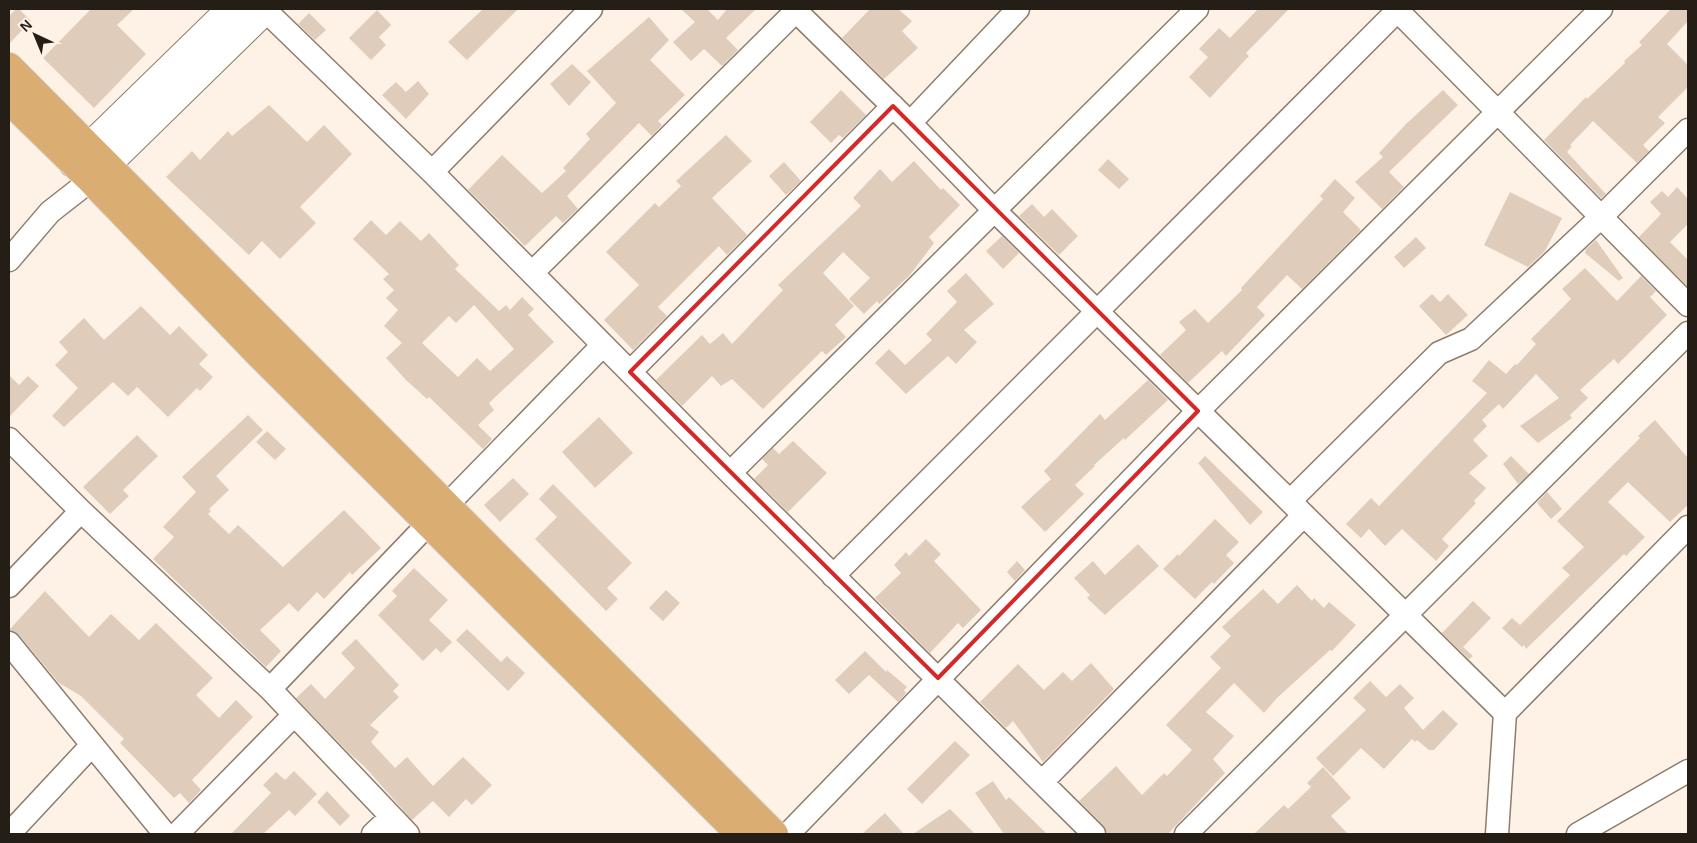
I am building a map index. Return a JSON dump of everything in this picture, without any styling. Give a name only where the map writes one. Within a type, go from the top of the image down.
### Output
[{"type":"main road","points":[[9,67],[90,164],[258,353],[437,514],[774,834]]},
{"type":"main road","points":[[9,100],[90,164]]},
{"type":"main road","points":[[437,514],[740,834]]},
{"type":"street","points":[[9,260],[90,164],[232,9]]},
{"type":"street","points":[[90,164],[266,9],[432,172],[730,473],[1094,834]]},
{"type":"street","points":[[432,172],[591,9]]},
{"type":"street","points":[[532,273],[796,9],[910,122],[994,210],[1505,713]]},
{"type":"street","points":[[910,122],[1018,9]]},
{"type":"street","points":[[730,473],[1197,9]]},
{"type":"street","points":[[833,576],[1397,9],[1688,304]]},
{"type":"street","points":[[788,834],[1198,410],[1601,9]]},
{"type":"street","points":[[630,372],[893,106]]},
{"type":"street","points":[[1042,782],[1297,508],[1438,353],[1471,339],[1601,217],[1688,130]]},
{"type":"street","points":[[1186,834],[1688,332]]},
{"type":"street","points":[[270,689],[437,514],[603,345]]},
{"type":"street","points":[[9,439],[270,689],[408,834]]},
{"type":"street","points":[[9,586],[81,510]]},
{"type":"street","points":[[1497,834],[1505,713],[1688,527]]},
{"type":"street","points":[[9,643],[56,699],[91,746],[165,834]]},
{"type":"street","points":[[177,834],[294,715]]},
{"type":"street","points":[[9,834],[91,746]]},
{"type":"street","points":[[1578,834],[1688,771]]},
{"type":"street","points":[[373,834],[391,817]]},
{"type":"highlighted area","points":[[893,106],[1198,411],[938,678],[630,372]]},
{"type":"building","points":[[16,9],[19,9],[31,21],[9,44],[9,16]]},
{"type":"building","points":[[91,9],[134,9],[117,25],[146,54],[94,108],[43,58]]},
{"type":"building","points":[[483,9],[518,9],[467,60],[448,42]]},
{"type":"building","points":[[681,9],[707,9],[718,20],[727,9],[756,9],[726,38],[738,50],[722,66],[704,49],[691,61],[673,42],[695,22]]},
{"type":"building","points":[[870,9],[898,9],[912,21],[902,31],[918,48],[884,79],[842,38]]},
{"type":"building","points":[[1258,9],[1289,9],[1246,53],[1249,56],[1210,98],[1189,77],[1208,57],[1199,49],[1219,28],[1230,38]]},
{"type":"building","points":[[1671,9],[1688,9],[1688,21],[1667,44],[1688,65],[1688,87],[1658,117],[1665,123],[1643,145],[1649,151],[1637,163],[1593,121],[1570,145],[1572,146],[1567,152],[1606,194],[1601,198],[1544,140],[1586,97],[1587,99],[1625,63],[1624,61],[1642,45],[1639,42]]},
{"type":"building","points":[[377,10],[391,25],[379,37],[386,45],[371,60],[349,38]]},
{"type":"building","points":[[309,13],[326,30],[315,40],[298,24]]},
{"type":"building","points":[[649,17],[669,40],[650,60],[685,95],[658,121],[662,125],[652,136],[639,123],[567,196],[578,209],[563,223],[556,216],[525,246],[468,190],[502,155],[542,193],[566,171],[563,168],[590,139],[586,134],[616,103],[587,71]]},
{"type":"building","points":[[572,64],[591,82],[569,106],[550,84]]},
{"type":"building","points":[[418,81],[429,94],[406,119],[382,95],[396,82],[406,92]]},
{"type":"building","points":[[841,90],[866,115],[843,138],[839,135],[831,143],[810,122]]},
{"type":"building","points":[[1443,90],[1458,105],[1389,172],[1404,187],[1382,209],[1355,182],[1383,157],[1379,153],[1406,124]]},
{"type":"building","points":[[269,105],[307,142],[324,125],[352,154],[300,207],[316,223],[280,259],[262,241],[249,255],[166,177],[192,151],[200,160],[228,131],[232,136]]},
{"type":"building","points":[[726,135],[752,161],[712,198],[747,235],[727,255],[719,246],[658,307],[667,316],[633,350],[604,320],[639,285],[606,252],[655,203],[659,207],[681,186],[676,181]]},
{"type":"building","points":[[1108,159],[1129,179],[1119,189],[1098,170]]},
{"type":"building","points":[[914,161],[941,190],[943,188],[960,205],[929,237],[934,243],[910,275],[879,304],[877,301],[864,314],[849,299],[870,278],[843,252],[823,273],[854,306],[835,325],[846,337],[826,355],[822,351],[763,409],[732,379],[721,386],[712,376],[682,406],[656,380],[702,335],[710,344],[723,333],[732,344],[783,290],[778,285],[861,206],[853,198],[880,169],[892,182]]},
{"type":"building","points":[[784,162],[801,181],[786,195],[769,176]]},
{"type":"building","points":[[1335,179],[1355,198],[1343,212],[1361,230],[1302,289],[1287,275],[1257,307],[1265,315],[1226,356],[1222,351],[1188,383],[1160,355],[1186,330],[1179,322],[1195,309],[1208,323],[1242,290],[1241,288],[1323,199],[1320,196]]},
{"type":"building","points":[[1677,187],[1688,199],[1688,224],[1670,242],[1688,260],[1688,287],[1639,237],[1661,214],[1650,202],[1662,191],[1668,197]]},
{"type":"building","points":[[1510,192],[1562,218],[1545,251],[1528,267],[1484,245]]},
{"type":"building","points":[[1032,204],[1044,217],[1052,209],[1078,236],[1059,255],[1019,216]]},
{"type":"building","points":[[371,220],[386,235],[400,221],[421,241],[429,233],[459,265],[455,269],[499,311],[506,305],[510,310],[522,297],[534,309],[528,315],[554,342],[489,403],[494,410],[478,425],[492,439],[483,449],[429,397],[427,399],[406,380],[386,358],[402,343],[384,326],[398,310],[386,298],[394,290],[383,279],[389,274],[353,239]],"holes":[[[474,305],[514,349],[490,371],[477,358],[458,377],[422,343],[449,316],[456,323]]]},
{"type":"building","points":[[1002,236],[1019,253],[1003,269],[986,251]]},
{"type":"building","points":[[1416,237],[1426,248],[1404,268],[1394,257]]},
{"type":"building","points":[[1596,240],[1623,278],[1619,281],[1585,253],[1586,249]]},
{"type":"building","points":[[1585,268],[1617,301],[1641,276],[1656,291],[1650,297],[1667,315],[1618,364],[1614,359],[1580,390],[1588,398],[1570,415],[1572,418],[1538,443],[1520,426],[1559,398],[1536,374],[1503,409],[1499,404],[1482,420],[1487,426],[1473,440],[1488,456],[1469,473],[1486,488],[1474,501],[1476,503],[1442,539],[1449,546],[1436,561],[1402,529],[1385,546],[1369,529],[1361,538],[1346,524],[1371,498],[1379,506],[1487,393],[1472,381],[1489,360],[1506,374],[1515,364],[1517,365],[1536,344],[1531,339],[1571,299],[1562,289]]},
{"type":"building","points":[[966,273],[994,304],[964,330],[977,342],[956,364],[948,356],[906,394],[875,363],[889,349],[905,365],[932,340],[926,334],[957,302],[947,291]]},
{"type":"building","points":[[1432,294],[1440,302],[1448,294],[1468,315],[1446,335],[1419,306]]},
{"type":"building","points":[[141,306],[170,335],[179,326],[208,355],[199,364],[213,377],[200,391],[197,388],[168,417],[137,387],[128,396],[113,382],[64,427],[52,416],[78,388],[55,365],[68,352],[59,342],[84,318],[104,340]]},
{"type":"building","points":[[9,375],[19,385],[28,376],[39,386],[9,417]]},
{"type":"building","points":[[1148,380],[1168,400],[1125,440],[1124,438],[1094,465],[1075,485],[1084,494],[1045,532],[1021,507],[1051,479],[1044,471],[1100,414],[1105,420]]},
{"type":"building","points":[[248,415],[263,430],[216,476],[229,490],[209,509],[211,511],[208,514],[229,534],[238,525],[283,567],[344,510],[381,548],[352,575],[350,572],[324,599],[317,592],[298,612],[289,603],[260,630],[281,651],[266,667],[153,559],[174,537],[163,527],[196,492],[182,477]]},
{"type":"building","points":[[599,417],[633,453],[595,488],[562,452]]},
{"type":"building","points":[[1655,420],[1688,458],[1688,505],[1670,522],[1628,482],[1608,502],[1645,537],[1626,556],[1624,554],[1526,649],[1524,645],[1522,647],[1502,628],[1512,618],[1520,625],[1570,575],[1562,568],[1584,547],[1557,521],[1640,438],[1638,436]]},
{"type":"building","points":[[267,431],[286,449],[275,460],[256,442]]},
{"type":"building","points":[[137,435],[158,456],[123,490],[129,496],[110,514],[83,487]]},
{"type":"building","points":[[793,441],[827,473],[788,512],[754,479],[768,465],[762,459],[773,448],[779,454]]},
{"type":"building","points":[[1205,456],[1263,512],[1250,525],[1198,463]]},
{"type":"building","points":[[1511,456],[1529,474],[1518,484],[1503,464]]},
{"type":"building","points":[[513,478],[529,494],[500,522],[484,505]]},
{"type":"building","points":[[553,484],[632,563],[607,588],[618,599],[606,611],[535,539],[557,517],[539,499]]},
{"type":"building","points":[[1547,492],[1562,509],[1551,519],[1537,503]]},
{"type":"building","points":[[1215,519],[1239,542],[1226,555],[1234,563],[1214,584],[1212,582],[1195,599],[1163,569],[1178,554],[1179,556]]},
{"type":"building","points":[[926,539],[941,554],[934,561],[981,610],[963,628],[958,623],[930,653],[875,598],[901,573],[894,565],[906,552],[909,556]]},
{"type":"building","points":[[1138,544],[1159,566],[1105,615],[1087,598],[1090,595],[1074,578],[1093,561],[1105,575]]},
{"type":"building","points":[[1017,561],[1025,570],[1015,581],[1007,572]]},
{"type":"building","points":[[414,568],[448,600],[429,620],[452,642],[441,653],[436,648],[423,661],[378,615],[397,596],[392,591]]},
{"type":"building","points":[[1297,585],[1312,601],[1314,598],[1324,608],[1329,602],[1356,625],[1332,651],[1330,650],[1277,698],[1264,713],[1234,683],[1206,712],[1234,736],[1213,759],[1225,773],[1168,834],[1107,834],[1103,825],[1079,801],[1116,766],[1142,795],[1164,773],[1167,776],[1192,750],[1166,725],[1221,668],[1210,657],[1231,636],[1222,627],[1263,589],[1278,604]]},
{"type":"building","points":[[666,590],[680,603],[663,621],[649,608]]},
{"type":"building","points":[[45,591],[89,637],[111,614],[139,640],[156,623],[213,678],[196,695],[219,718],[236,700],[253,717],[192,780],[201,790],[189,803],[180,793],[174,798],[120,743],[124,739],[81,696],[59,683],[19,635],[9,630]]},
{"type":"building","points":[[1473,601],[1491,618],[1463,647],[1473,656],[1469,659],[1442,633]]},
{"type":"building","points":[[467,629],[501,662],[507,656],[525,673],[508,691],[456,640]]},
{"type":"building","points":[[356,639],[399,685],[393,691],[399,697],[370,725],[379,732],[371,742],[395,768],[407,757],[433,786],[463,757],[492,785],[472,805],[466,799],[449,817],[433,801],[412,820],[364,766],[296,698],[311,684],[325,699],[355,668],[341,653]]},
{"type":"building","points":[[865,651],[886,672],[887,670],[907,687],[904,690],[906,693],[898,702],[869,675],[849,694],[835,680]]},
{"type":"building","points":[[1091,663],[1114,689],[1043,762],[1013,721],[1006,728],[980,702],[1018,664],[1044,690],[1063,672],[1072,681]]},
{"type":"building","points":[[1370,681],[1386,697],[1400,684],[1414,698],[1404,708],[1423,730],[1443,710],[1458,724],[1434,750],[1429,750],[1417,740],[1415,742],[1412,739],[1384,769],[1361,748],[1333,776],[1316,758],[1366,710],[1353,698]]},
{"type":"building","points":[[955,741],[970,755],[922,804],[907,789]]},
{"type":"building","points":[[1323,767],[1351,798],[1331,816],[1348,834],[1254,834],[1284,805],[1288,809],[1311,787],[1307,783]]},
{"type":"building","points":[[294,771],[317,794],[295,816],[289,810],[263,834],[231,834],[271,793],[263,785],[276,772],[285,780]]},
{"type":"building","points":[[993,781],[1006,800],[1009,797],[1047,834],[1004,834],[975,793]]},
{"type":"building","points":[[327,791],[350,816],[340,826],[317,802]]},
{"type":"building","points":[[950,809],[975,834],[913,834]]},
{"type":"building","points":[[885,813],[904,834],[862,834]]}]
